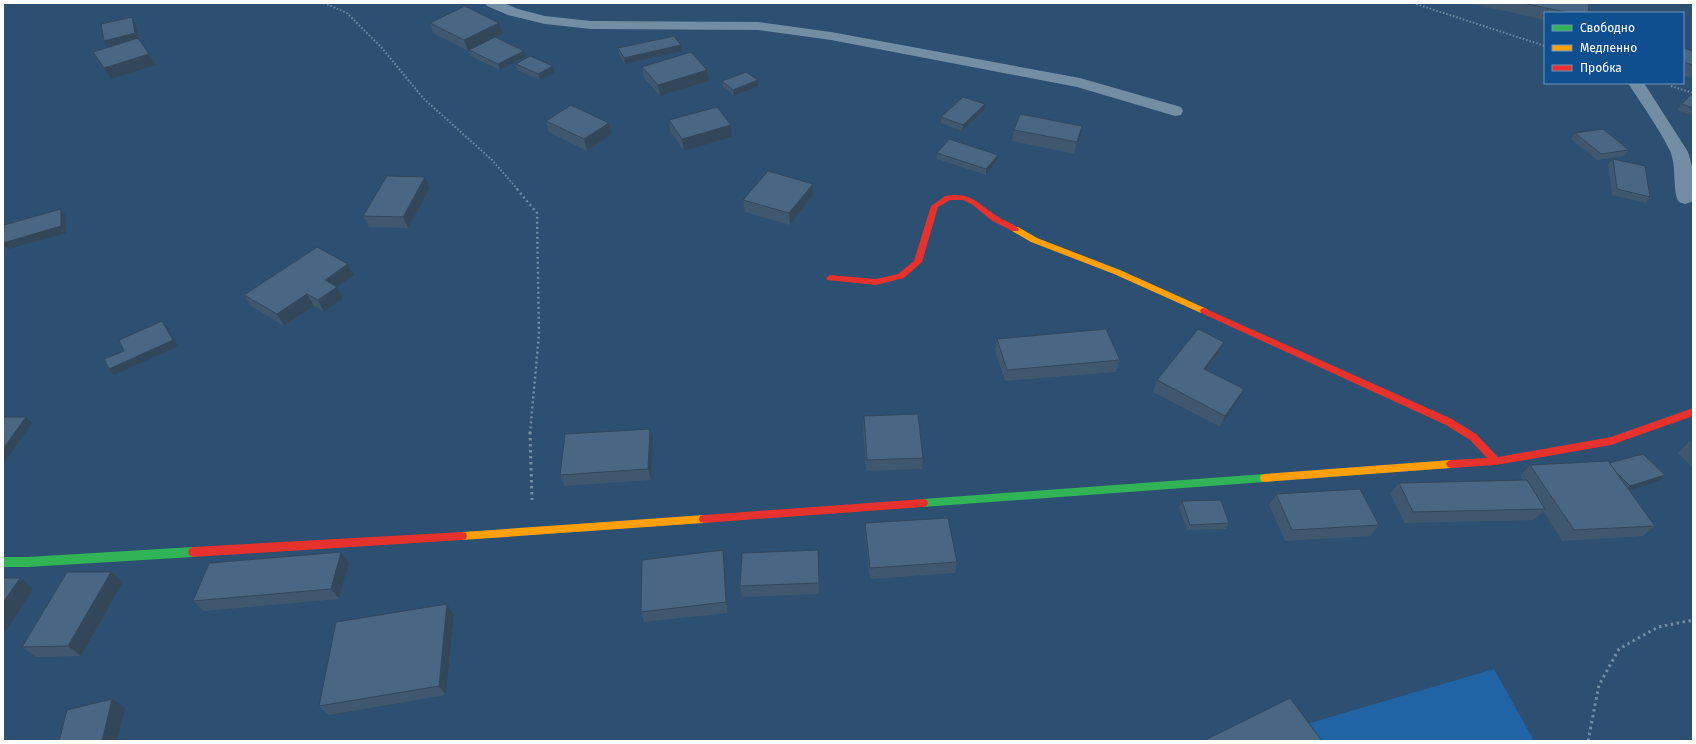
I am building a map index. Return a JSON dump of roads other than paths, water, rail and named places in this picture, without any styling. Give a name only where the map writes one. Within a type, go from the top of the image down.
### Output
[{"type":"street","points":[[492,3],[513,12],[553,21],[591,25],[758,26],[830,36],[1080,83],[1175,111]]},
{"type":"street","points":[[1637,84],[1680,152],[1684,170],[1685,198]]},
{"type":"street","points":[[830,278],[876,282],[901,276],[918,262],[935,206],[948,198],[964,198],[976,203],[994,218],[1034,240],[1117,272],[1449,422],[1473,437],[1496,461]]},
{"type":"street","points":[[3,562],[28,562],[534,532],[1496,461],[1611,441],[1693,412]]}]
